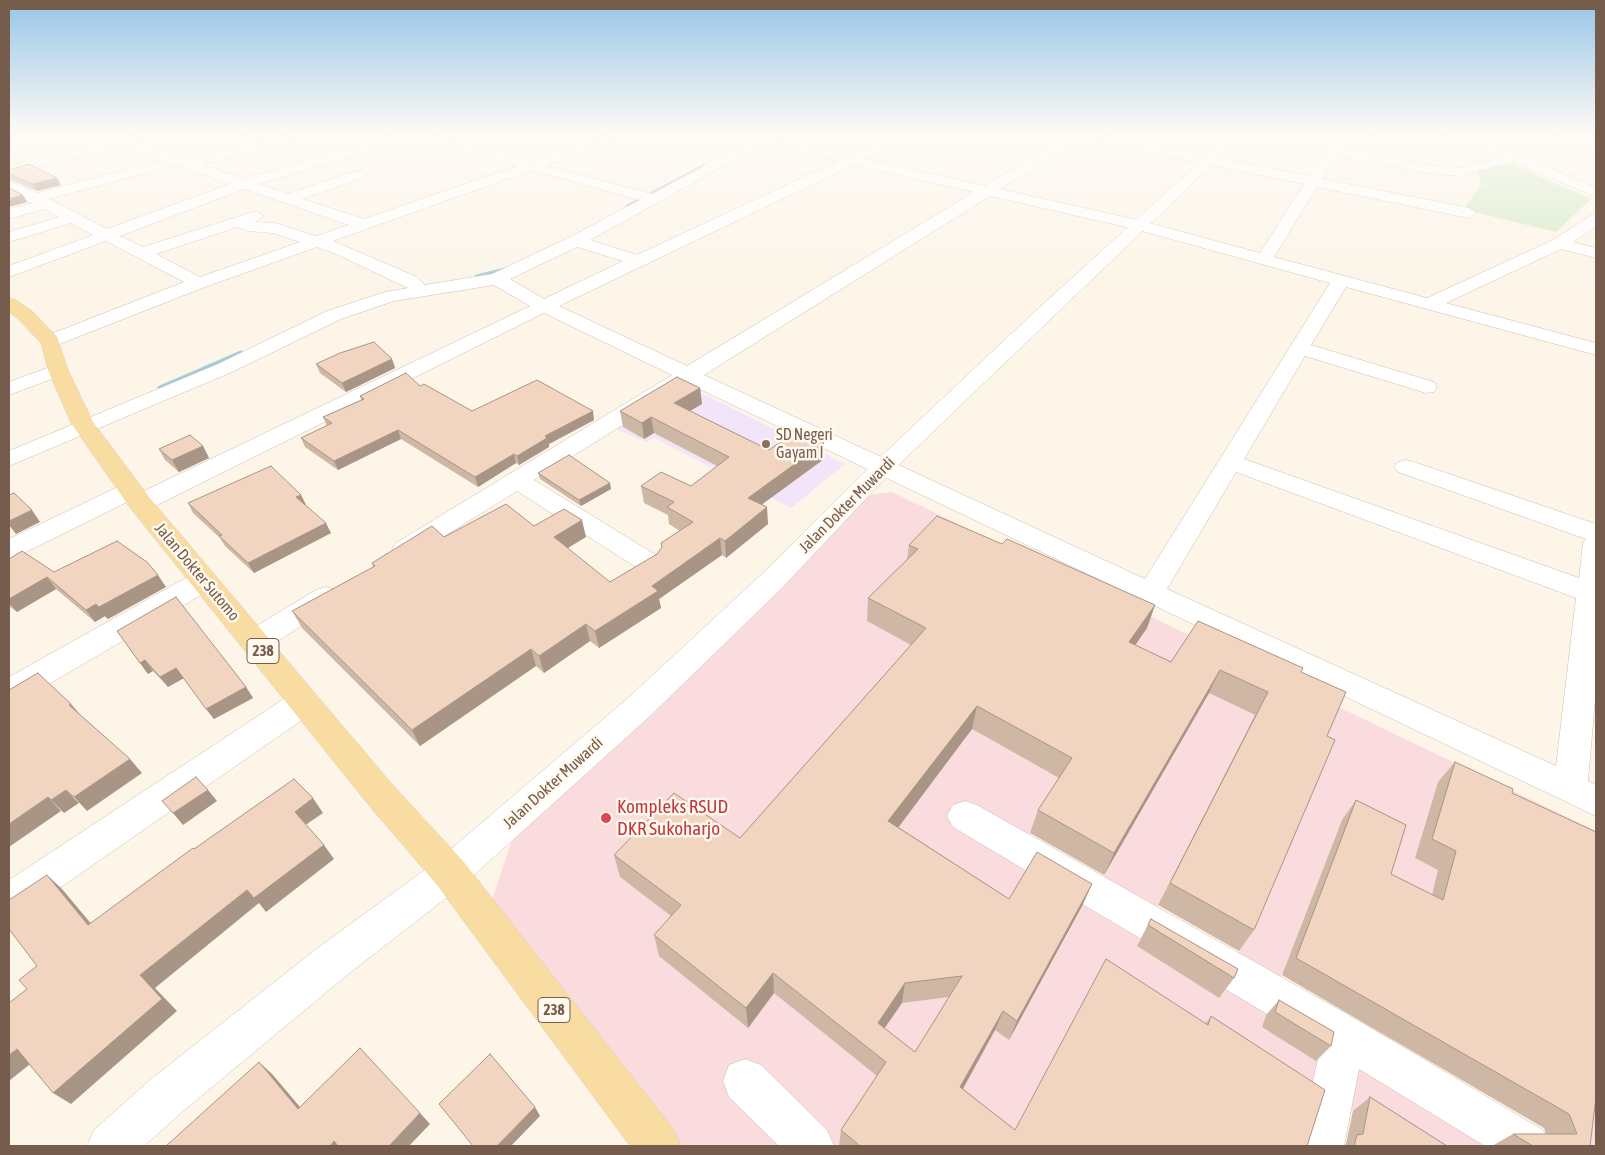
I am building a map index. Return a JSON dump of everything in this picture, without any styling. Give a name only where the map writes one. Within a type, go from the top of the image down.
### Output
[{"type":"main road","name":"Jalan Dokter Sutomo","points":[[9,304],[26,315],[50,341],[58,370],[85,426],[135,497],[379,793],[450,873]]},
{"type":"main road","name":"238","points":[[450,873],[658,1146]]},
{"type":"street","points":[[9,214],[42,201],[98,186]]},
{"type":"street","points":[[9,272],[105,234],[238,186]]},
{"type":"street","points":[[248,186],[365,225]]},
{"type":"street","points":[[143,253],[256,216],[330,186]]},
{"type":"street","points":[[50,341],[199,282],[474,186]]},
{"type":"street","points":[[606,186],[649,197]]},
{"type":"street","points":[[9,459],[225,368],[289,335],[334,315],[376,300],[419,290],[497,279],[576,241],[671,186]]},
{"type":"street","points":[[9,550],[135,497],[544,306],[795,186]]},
{"type":"street","points":[[965,186],[1138,225],[1596,349]]},
{"type":"street","points":[[390,558],[995,186]]},
{"type":"street","name":"Jalan Dokter Muwardi","points":[[110,1146],[166,1096],[333,961],[450,873],[639,707],[771,582],[882,468],[1180,186]]},
{"type":"street","points":[[1264,259],[1311,186]]},
{"type":"street","points":[[1338,186],[1469,213]]},
{"type":"street","points":[[11,189],[42,201],[199,282]]},
{"type":"street","points":[[174,194],[201,199],[256,216]]},
{"type":"street","points":[[9,237],[72,218]]},
{"type":"street","points":[[1428,304],[1559,244],[1596,218]]},
{"type":"street","points":[[238,222],[248,226],[275,228],[318,241],[388,269],[419,290]]},
{"type":"street","points":[[136,223],[168,234]]},
{"type":"street","points":[[576,241],[638,261]]},
{"type":"street","points":[[1559,244],[1596,253]]},
{"type":"street","points":[[497,279],[544,306],[882,468],[1583,795],[1591,593],[1596,543]]},
{"type":"street","points":[[1151,593],[1341,280]]},
{"type":"street","points":[[1300,348],[1426,387]]},
{"type":"street","points":[[9,389],[58,370]]},
{"type":"street","points":[[1230,462],[1591,593]]},
{"type":"street","points":[[1406,467],[1596,533]]},
{"type":"street","points":[[517,480],[649,563]]},
{"type":"street","points":[[9,692],[203,581]]},
{"type":"street","points":[[255,641],[339,589]]},
{"type":"street","points":[[9,901],[304,702]]},
{"type":"street","points":[[965,816],[1344,1036],[1527,1146]]},
{"type":"street","points":[[1321,1146],[1344,1036]]},
{"type":"street","points":[[745,1081],[811,1146]]},
{"type":"shaded area","points":[[683,384],[845,464],[791,508],[654,438],[646,442],[611,427]],"holes":[[[679,393],[644,439],[622,426]]]},
{"type":"shaded area","name":"Kompleks RSUD DKR Sukoharjo","points":[[892,492],[1596,831],[1596,861],[1497,814],[1487,855],[1596,909],[1592,945],[1596,948],[1596,1146],[1565,1146],[1590,965],[1435,885],[1379,1079],[1487,1146],[1408,1146],[1352,1110],[1341,1146],[1292,1146],[1305,1107],[1197,1036],[1148,1146],[1142,1146],[1187,1040],[1095,980],[1020,1121],[1051,1146],[1007,1146],[896,1059],[840,1146],[671,1146],[486,918],[512,840],[869,495]],"holes":[[[934,540],[990,565],[964,595],[907,569]],[[1002,563],[1071,593],[1050,623],[979,590]],[[905,583],[959,610],[966,603],[1040,639],[748,1027],[660,956],[685,926],[620,877],[678,816],[742,860],[923,651],[867,621]],[[1089,602],[1146,629],[1048,772],[984,736]],[[1187,645],[1289,692],[1274,724],[1169,674]],[[1136,673],[1202,705],[1087,905],[1014,858]],[[1290,696],[1331,715],[1312,759],[1269,738]],[[1248,728],[1320,763],[1219,998],[1137,946]],[[1438,782],[1495,808],[1483,857],[1592,910],[1587,946],[1415,858]],[[1342,820],[1390,844],[1375,892],[1396,904],[1342,1077],[1262,1026]],[[903,855],[973,901],[935,959],[943,998],[913,1001],[904,952],[856,918]],[[1014,900],[1068,933],[1009,1040],[995,1030],[965,1084],[923,1052]],[[840,942],[908,993],[861,1063],[791,1007]]]},
{"type":"green space","points":[[1481,186],[1561,186],[1591,199],[1556,232],[1466,210],[1467,204]]},
{"type":"building","points":[[9,188],[23,195],[9,199]]},
{"type":"building","points":[[374,342],[392,359],[342,383],[316,364],[340,353]]},
{"type":"building","points":[[406,373],[420,386],[424,384],[472,411],[537,380],[593,411],[545,436],[547,438],[517,456],[514,454],[475,477],[398,430],[334,461],[301,438],[332,423],[323,417],[364,399],[360,396]]},
{"type":"building","points":[[677,377],[700,388],[674,403],[769,450],[798,430],[824,443],[748,498],[767,507],[725,541],[720,538],[652,586],[658,591],[595,631],[586,624],[539,656],[531,649],[412,730],[292,611],[375,566],[372,563],[432,526],[444,537],[506,504],[534,526],[564,509],[582,520],[554,537],[610,582],[657,554],[662,547],[661,543],[693,522],[667,507],[674,502],[641,486],[661,472],[691,486],[729,457],[651,417],[642,423],[620,411]]},
{"type":"building","points":[[190,435],[203,446],[172,460],[159,449]]},
{"type":"building","points":[[569,455],[610,483],[579,500],[538,473]]},
{"type":"building","points":[[271,466],[301,495],[296,497],[326,523],[248,563],[188,503]]},
{"type":"building","points":[[14,493],[32,510],[9,521],[9,495]]},
{"type":"building","points":[[937,516],[1002,544],[1007,539],[1155,605],[1129,642],[1171,662],[1198,621],[1303,668],[1301,672],[1346,692],[1327,736],[1335,740],[1254,930],[1170,883],[1268,692],[1220,670],[1114,853],[1038,810],[1072,758],[977,706],[888,821],[1009,899],[1037,852],[1092,884],[1017,1021],[1003,1011],[960,1087],[1015,1130],[1106,959],[1208,1025],[1211,1016],[1325,1090],[1307,1146],[860,1146],[841,1130],[886,1062],[773,973],[746,1008],[654,935],[681,905],[614,855],[674,793],[740,838],[926,628],[868,598],[918,549],[909,545]],"holes":[[[962,976],[915,1052],[878,1023],[905,983]]]},
{"type":"building","points":[[117,541],[147,562],[158,575],[99,607],[96,604],[86,610],[47,577],[9,599],[9,559],[22,551],[54,572]]},
{"type":"building","points":[[176,597],[246,687],[206,709],[176,668],[160,677],[145,660],[140,663],[117,631]]},
{"type":"building","points":[[38,673],[71,704],[69,705],[130,759],[74,797],[66,790],[51,800],[48,797],[9,824],[9,690]]},
{"type":"building","points":[[1455,762],[1513,789],[1512,793],[1596,832],[1596,1097],[1590,1146],[1533,1146],[1513,1134],[1577,1134],[1569,1114],[1296,958],[1356,800],[1406,825],[1391,874],[1443,900],[1456,851],[1432,839]]},
{"type":"building","points":[[196,777],[208,790],[173,813],[162,801]]},
{"type":"building","points":[[294,779],[313,798],[295,812],[324,845],[254,898],[247,890],[140,975],[162,999],[53,1093],[17,1049],[9,1055],[9,1003],[27,989],[19,980],[37,966],[9,929],[9,900],[47,875],[88,925],[193,848]]},
{"type":"building","points":[[1151,919],[1238,969],[1234,978],[1148,925]]},
{"type":"building","points":[[1279,1000],[1334,1032],[1331,1046],[1275,1012]]},
{"type":"building","points":[[360,1048],[420,1113],[389,1146],[338,1146],[334,1141],[330,1146],[166,1146],[259,1062],[298,1109]]},
{"type":"building","points":[[490,1054],[535,1107],[497,1146],[473,1146],[439,1104]]},
{"type":"building","points":[[1370,1097],[1447,1146],[1354,1146],[1357,1135],[1363,1134]]},
{"type":"waterway","points":[[628,206],[666,186]]},
{"type":"waterway","points":[[477,277],[505,270]]},
{"type":"waterway","points":[[160,388],[241,353]]},
{"type":"place","name":"SD Negeri Gayam I","points":[[766,444]]},
{"type":"place","name":"Kompleks RSUD DKR Sukoharjo","points":[[606,818]]}]
